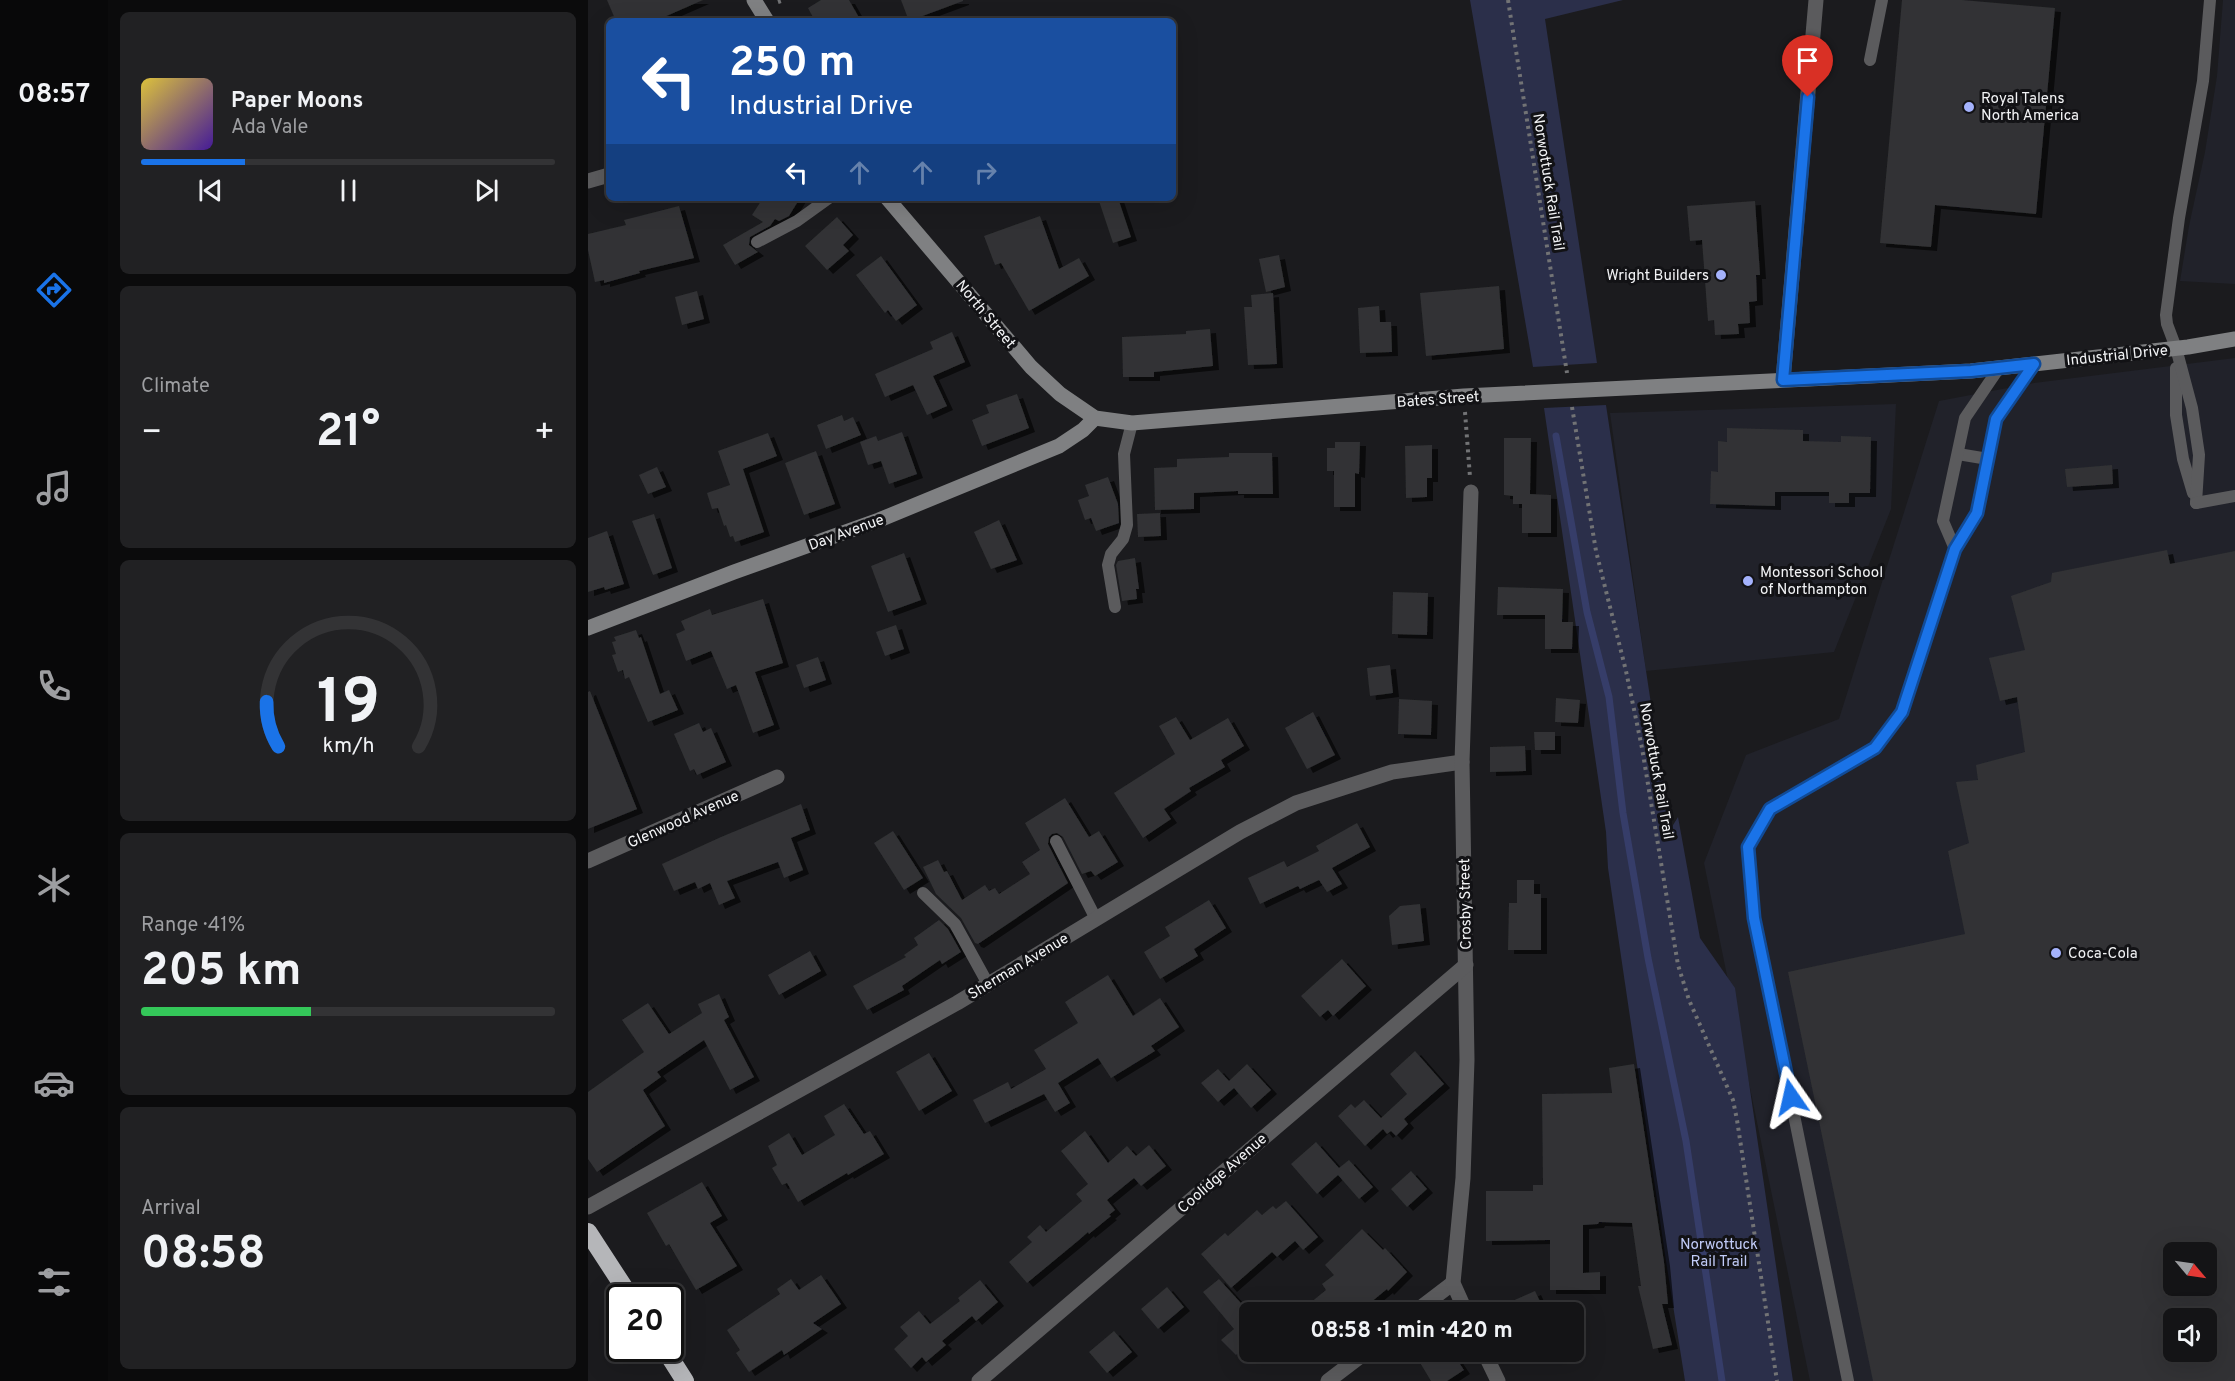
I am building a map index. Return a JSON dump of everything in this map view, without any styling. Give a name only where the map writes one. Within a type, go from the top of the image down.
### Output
[{"type":"highway","points":[[588,1232],[622,1284]]},
{"type":"highway","points":[[673,1362],[685,1381]]},
{"type":"street","points":[[754,0],[764,18]]},
{"type":"street","points":[[1783,380],[1816,0]]},
{"type":"street","points":[[588,181],[606,176]]},
{"type":"street","name":"North Street","points":[[890,201],[1031,367],[1060,394],[1095,418]]},
{"type":"street","name":"Industrial Drive","points":[[1783,380],[1999,368],[2235,339]]},
{"type":"street","name":"Bates Street","points":[[1095,418],[1132,423],[1464,396],[1783,380]]},
{"type":"street","name":"Day Avenue","points":[[588,628],[879,520],[1049,450],[1083,430],[1095,418]]},
{"type":"street","name":"Crosby Street","points":[[1462,1302],[1453,1283],[1463,1178],[1467,1060],[1462,762],[1471,492]]},
{"type":"street","name":"Sherman Avenue","points":[[588,1207],[988,984],[1240,832],[1296,803],[1392,772],[1462,762]]},
{"type":"street","name":"Glenwood Avenue","points":[[588,861],[777,777]]},
{"type":"street","name":"Coolidge Avenue","points":[[979,1381],[1466,965]]},
{"type":"street","points":[[1428,1302],[1453,1283]]},
{"type":"street","points":[[1328,1381],[1353,1362]]},
{"type":"street","points":[[1489,1362],[1498,1381]]},
{"type":"lane","points":[[1870,60],[1882,0]]},
{"type":"lane","points":[[2210,0],[2203,81],[2179,218],[2166,315],[2176,348],[2176,415],[2183,459],[2196,503],[2235,495]]},
{"type":"lane","points":[[757,242],[797,221],[825,201]]},
{"type":"lane","points":[[1848,1381],[1754,918],[1748,847],[1770,809],[1875,748],[1902,712],[1955,549],[1977,513],[1996,419],[2034,364]]},
{"type":"lane","points":[[1955,549],[1943,521],[1965,418],[1999,368]]},
{"type":"lane","points":[[1115,608],[1108,565],[1111,554],[1123,539],[1127,525],[1124,454],[1132,423]]},
{"type":"lane","points":[[1958,454],[1988,459]]},
{"type":"lane","points":[[1056,841],[1096,919]]},
{"type":"lane","points":[[923,893],[955,924],[988,984]]},
{"type":"path","points":[[778,2],[784,0]]},
{"type":"path","name":"Norwottuck Rail Trail","points":[[1508,0],[1566,368]]},
{"type":"path","points":[[1464,396],[1471,492]]},
{"type":"path","name":"Norwottuck Rail Trail","points":[[1572,408],[1596,551],[1642,747],[1678,965],[1689,1000],[1733,1100],[1778,1381]]},
{"type":"shaded area","points":[[2223,0],[2235,0],[2235,284],[2180,281],[2217,76]]},
{"type":"shaded area","name":"Coca-Cola","points":[[2235,358],[2235,1381],[1810,1381],[1704,863],[1746,755],[1839,719],[1939,401],[2034,383]]},
{"type":"shaded area","name":"Montessori School of Northampton","points":[[1896,404],[1891,509],[1834,652],[1646,671],[1610,413]]},
{"type":"green space","points":[[1470,0],[1623,0],[1545,19],[1597,363],[1533,367]]},
{"type":"green space","name":"Norwottuck Rail Trail","points":[[1606,405],[1670,830],[1678,817],[1700,938],[1735,988],[1793,1381],[1685,1381],[1608,868],[1606,832],[1544,408]]},
{"type":"building","points":[[607,0],[703,0],[662,18],[615,18]]},
{"type":"building","points":[[821,0],[849,0],[859,18],[813,18],[808,8]]},
{"type":"building","points":[[901,0],[963,0],[917,18],[908,18]]},
{"type":"building","name":"Royal Talens North America","points":[[1902,0],[1962,0],[2055,8],[2036,214],[1935,205],[1931,247],[1880,243]]},
{"type":"building","points":[[761,201],[798,201],[789,216],[779,221],[775,219],[770,226],[750,237],[749,245],[758,252],[735,265],[723,245],[763,222],[752,215]]},
{"type":"building","points":[[1099,201],[1119,201],[1131,237],[1113,243]]},
{"type":"building","points":[[1755,201],[1760,275],[1756,275],[1757,301],[1749,302],[1750,323],[1738,324],[1739,334],[1715,335],[1714,320],[1708,321],[1702,240],[1690,241],[1687,206]]},
{"type":"building","points":[[679,206],[694,258],[639,271],[640,273],[604,283],[604,280],[595,282],[588,250],[588,234],[626,225],[624,220]]},
{"type":"building","points":[[1040,216],[1059,269],[1079,258],[1089,276],[1029,311],[1001,263],[995,265],[984,236]]},
{"type":"building","points":[[837,217],[853,235],[843,245],[849,251],[827,270],[805,246]]},
{"type":"building","points":[[1279,255],[1285,287],[1266,292],[1259,259]]},
{"type":"building","points":[[881,256],[917,305],[896,321],[888,310],[885,313],[856,275]]},
{"type":"building","points":[[1499,286],[1504,349],[1426,356],[1420,293]]},
{"type":"building","points":[[697,291],[704,319],[682,325],[675,297]]},
{"type":"building","points":[[1273,293],[1277,364],[1248,365],[1244,307],[1252,307],[1251,295]]},
{"type":"building","points":[[1379,306],[1380,322],[1391,322],[1392,352],[1360,353],[1358,308]]},
{"type":"building","points":[[1210,329],[1213,366],[1154,372],[1154,377],[1123,377],[1122,337],[1186,334],[1186,331]]},
{"type":"building","points":[[952,332],[965,362],[933,376],[947,406],[927,415],[913,385],[885,397],[875,374],[933,349],[930,342]]},
{"type":"building","points":[[1017,394],[1029,428],[982,446],[972,420],[989,413],[986,405]]},
{"type":"building","points":[[842,415],[844,421],[853,417],[861,435],[826,449],[817,425]]},
{"type":"building","points":[[1727,428],[1803,430],[1803,441],[1841,442],[1841,436],[1871,437],[1870,493],[1849,493],[1849,503],[1829,503],[1829,492],[1775,492],[1775,506],[1710,504],[1711,471],[1718,472],[1718,441],[1727,442]]},
{"type":"building","points":[[902,432],[917,474],[889,484],[881,461],[868,465],[860,442],[876,436],[878,441]]},
{"type":"building","points":[[768,433],[777,456],[743,469],[764,532],[735,542],[733,536],[730,537],[726,525],[724,526],[718,508],[712,509],[707,493],[730,485],[718,451]]},
{"type":"building","points":[[1504,438],[1531,438],[1530,494],[1551,495],[1551,533],[1522,533],[1522,504],[1513,504],[1513,496],[1504,495]]},
{"type":"building","points":[[1335,442],[1360,442],[1359,474],[1355,473],[1355,507],[1334,507],[1334,471],[1327,471],[1327,448],[1335,448]]},
{"type":"building","points":[[1432,445],[1432,478],[1427,478],[1427,497],[1406,498],[1405,446]]},
{"type":"building","points":[[816,451],[835,504],[804,515],[785,463]]},
{"type":"building","points":[[1229,453],[1272,453],[1273,494],[1238,494],[1238,491],[1194,493],[1194,509],[1155,510],[1154,468],[1177,467],[1177,459],[1229,457]]},
{"type":"building","points":[[2112,465],[2113,484],[2067,487],[2065,469]]},
{"type":"building","points":[[657,467],[666,487],[648,494],[639,475]]},
{"type":"building","points":[[1108,477],[1118,504],[1119,523],[1096,531],[1091,518],[1085,520],[1078,500],[1089,496],[1085,485]]},
{"type":"building","points":[[1160,513],[1161,536],[1138,537],[1137,514]]},
{"type":"building","points":[[654,514],[672,568],[653,575],[632,521]]},
{"type":"building","points":[[999,520],[1017,560],[991,569],[974,532]]},
{"type":"building","points":[[607,531],[624,584],[588,592],[588,538]]},
{"type":"building","name":"Coca-Cola","points":[[2167,550],[2170,564],[2235,551],[2235,1381],[1873,1381],[1788,972],[1965,934],[1948,851],[1969,843],[1956,782],[1978,780],[1976,765],[2025,752],[2017,697],[2000,701],[1989,658],[2025,650],[2011,596],[2051,582],[2052,573]]},
{"type":"building","points":[[904,553],[921,600],[888,612],[871,566]]},
{"type":"building","points":[[1135,558],[1139,589],[1136,589],[1137,599],[1122,601],[1116,565],[1118,561]]},
{"type":"building","points":[[1498,587],[1563,589],[1562,622],[1573,622],[1572,649],[1545,649],[1545,615],[1497,615]]},
{"type":"building","points":[[1393,592],[1428,593],[1427,635],[1392,634]]},
{"type":"building","points":[[763,599],[783,663],[755,672],[774,725],[753,733],[736,685],[727,689],[711,651],[686,661],[676,634],[685,630],[681,621],[710,609],[712,615]]},
{"type":"building","points":[[896,625],[904,649],[885,656],[876,632]]},
{"type":"building","points":[[636,630],[639,638],[641,637],[660,694],[669,690],[678,710],[648,722],[629,677],[625,679],[623,670],[618,672],[612,655],[616,654],[612,642],[616,641],[614,637]]},
{"type":"building","points":[[818,657],[826,680],[804,688],[796,665]]},
{"type":"building","points":[[1390,665],[1393,693],[1370,696],[1367,668]]},
{"type":"building","points":[[590,691],[637,809],[588,829],[588,692]]},
{"type":"building","points":[[1556,698],[1580,700],[1578,723],[1555,722]]},
{"type":"building","points":[[1399,699],[1432,701],[1431,735],[1398,734]]},
{"type":"building","points":[[1313,712],[1335,755],[1307,769],[1285,728]]},
{"type":"building","points":[[1176,717],[1190,740],[1228,718],[1244,746],[1221,760],[1225,767],[1189,788],[1191,791],[1164,809],[1171,819],[1143,838],[1114,793],[1175,754],[1159,726]]},
{"type":"building","points":[[699,723],[703,732],[711,728],[726,762],[697,775],[694,769],[690,771],[674,734]]},
{"type":"building","points":[[1534,732],[1555,732],[1555,750],[1535,750]]},
{"type":"building","points":[[1525,746],[1526,771],[1490,772],[1490,747]]},
{"type":"building","points":[[1065,798],[1089,837],[1099,831],[1118,862],[1095,876],[1091,871],[1082,874],[1063,837],[1057,833],[1052,834],[1048,844],[1068,883],[978,944],[975,943],[961,918],[936,894],[923,867],[938,860],[944,872],[947,871],[962,900],[985,885],[989,891],[995,888],[999,894],[1030,874],[1022,862],[1040,850],[1025,823]]},
{"type":"building","points":[[801,804],[810,830],[791,838],[803,870],[784,878],[778,862],[727,881],[735,898],[719,905],[710,883],[698,889],[695,882],[674,891],[662,864]]},
{"type":"building","points":[[1357,823],[1370,847],[1332,868],[1342,884],[1327,892],[1319,880],[1300,889],[1298,886],[1260,904],[1248,878],[1284,861],[1287,867],[1319,851],[1316,846]]},
{"type":"building","points":[[893,831],[923,878],[904,890],[874,843]]},
{"type":"building","points":[[1517,880],[1534,880],[1534,894],[1541,894],[1541,950],[1508,950],[1509,903],[1517,903]]},
{"type":"building","points":[[1209,900],[1226,928],[1194,949],[1198,956],[1160,979],[1144,952],[1170,936],[1165,927]]},
{"type":"building","points":[[1420,904],[1424,941],[1392,945],[1389,916],[1400,906]]},
{"type":"building","points":[[939,920],[948,929],[961,952],[942,964],[940,960],[902,986],[904,990],[867,1010],[853,986],[906,957],[904,955],[918,945],[914,938]]},
{"type":"building","points":[[810,951],[821,971],[779,995],[768,975]]},
{"type":"building","points":[[1342,959],[1366,986],[1333,1016],[1328,1010],[1320,1017],[1301,996]]},
{"type":"building","points":[[1108,975],[1133,1016],[1160,998],[1179,1027],[1151,1046],[1155,1051],[1111,1078],[1098,1058],[1058,1083],[1070,1103],[1055,1112],[1044,1094],[985,1123],[973,1100],[1008,1082],[1011,1089],[1046,1069],[1034,1050],[1078,1023],[1065,1002]]},
{"type":"building","points":[[719,994],[729,1017],[724,1020],[754,1077],[730,1090],[704,1040],[657,1072],[661,1077],[643,1090],[665,1126],[597,1172],[588,1159],[588,1092],[644,1052],[622,1020],[648,1003],[669,1034],[702,1013],[698,1004]]},
{"type":"building","points":[[1415,1051],[1444,1084],[1404,1119],[1408,1124],[1396,1136],[1391,1131],[1387,1134],[1383,1129],[1365,1146],[1338,1116],[1351,1104],[1355,1108],[1364,1100],[1381,1118],[1407,1094],[1390,1074]]},
{"type":"building","points":[[929,1053],[952,1091],[919,1111],[896,1072]]},
{"type":"building","points":[[1247,1064],[1271,1090],[1251,1108],[1234,1088],[1218,1102],[1201,1083],[1218,1069],[1229,1081]]},
{"type":"building","points":[[1634,1064],[1664,1262],[1668,1304],[1662,1304],[1672,1345],[1653,1349],[1638,1286],[1641,1286],[1632,1223],[1599,1222],[1583,1225],[1583,1273],[1600,1272],[1600,1290],[1550,1290],[1550,1240],[1486,1241],[1486,1191],[1533,1191],[1533,1185],[1543,1185],[1542,1094],[1612,1093],[1609,1068]]},
{"type":"building","points":[[844,1104],[864,1134],[870,1131],[884,1154],[798,1202],[787,1183],[782,1185],[772,1168],[777,1165],[768,1146],[789,1133],[802,1155],[835,1135],[824,1116]]},
{"type":"building","points":[[1085,1131],[1108,1163],[1127,1146],[1136,1156],[1149,1145],[1166,1166],[1141,1186],[1134,1178],[1107,1200],[1115,1210],[1109,1215],[1111,1216],[1089,1234],[1088,1232],[1027,1283],[1009,1262],[1032,1242],[1027,1237],[1040,1225],[1046,1232],[1082,1201],[1076,1194],[1088,1184],[1061,1151]]},
{"type":"building","points":[[1316,1142],[1339,1168],[1349,1160],[1373,1187],[1359,1199],[1338,1175],[1317,1194],[1291,1164]]},
{"type":"building","points":[[1411,1171],[1427,1189],[1407,1207],[1391,1189]]},
{"type":"building","points":[[702,1182],[722,1216],[710,1223],[737,1266],[696,1290],[669,1244],[666,1246],[647,1213]]},
{"type":"building","points":[[1286,1201],[1318,1237],[1303,1250],[1295,1241],[1277,1257],[1272,1252],[1231,1288],[1201,1254],[1225,1233],[1228,1236],[1257,1210],[1262,1215],[1273,1206],[1276,1209]]},
{"type":"building","points":[[1362,1229],[1383,1250],[1385,1248],[1407,1272],[1388,1291],[1387,1289],[1371,1302],[1311,1302],[1326,1290],[1322,1284],[1334,1275],[1325,1265]]},
{"type":"building","points":[[821,1275],[841,1304],[813,1323],[822,1329],[784,1355],[782,1350],[749,1372],[736,1353],[740,1350],[727,1330],[780,1294],[777,1289],[791,1279],[799,1290]]},
{"type":"building","points":[[1219,1279],[1240,1302],[1239,1352],[1236,1355],[1221,1340],[1234,1329],[1203,1292]]},
{"type":"building","points":[[980,1280],[998,1302],[976,1321],[972,1316],[942,1341],[946,1345],[926,1362],[922,1357],[911,1368],[894,1349],[908,1336],[900,1327],[919,1311],[930,1324],[960,1301],[958,1298]]},
{"type":"building","points":[[1167,1287],[1184,1307],[1158,1329],[1141,1309]]},
{"type":"building","points":[[1535,1291],[1540,1302],[1510,1302]]},
{"type":"building","points":[[1114,1331],[1132,1352],[1107,1373],[1089,1352]]},
{"type":"building","points":[[1420,1362],[1459,1362],[1464,1370],[1447,1381],[1431,1381]]},
{"type":"waterway","points":[[1556,436],[1587,612],[1609,697],[1623,813],[1648,958],[1686,1141],[1722,1381]]},
{"type":"place","name":"Royal Talens North America","points":[[1969,107]]},
{"type":"place","name":"Wright Builders","points":[[1721,275]]},
{"type":"place","name":"Montessori School of Northampton","points":[[1748,581]]},
{"type":"place","name":"Coca-Cola","points":[[2056,953]]},
{"type":"route","points":[[1791,1097],[1754,918],[1748,847],[1770,809],[1875,748],[1902,712],[1955,549],[1977,513],[1996,419],[2034,364],[1971,371],[1783,380],[1808,97]]}]
